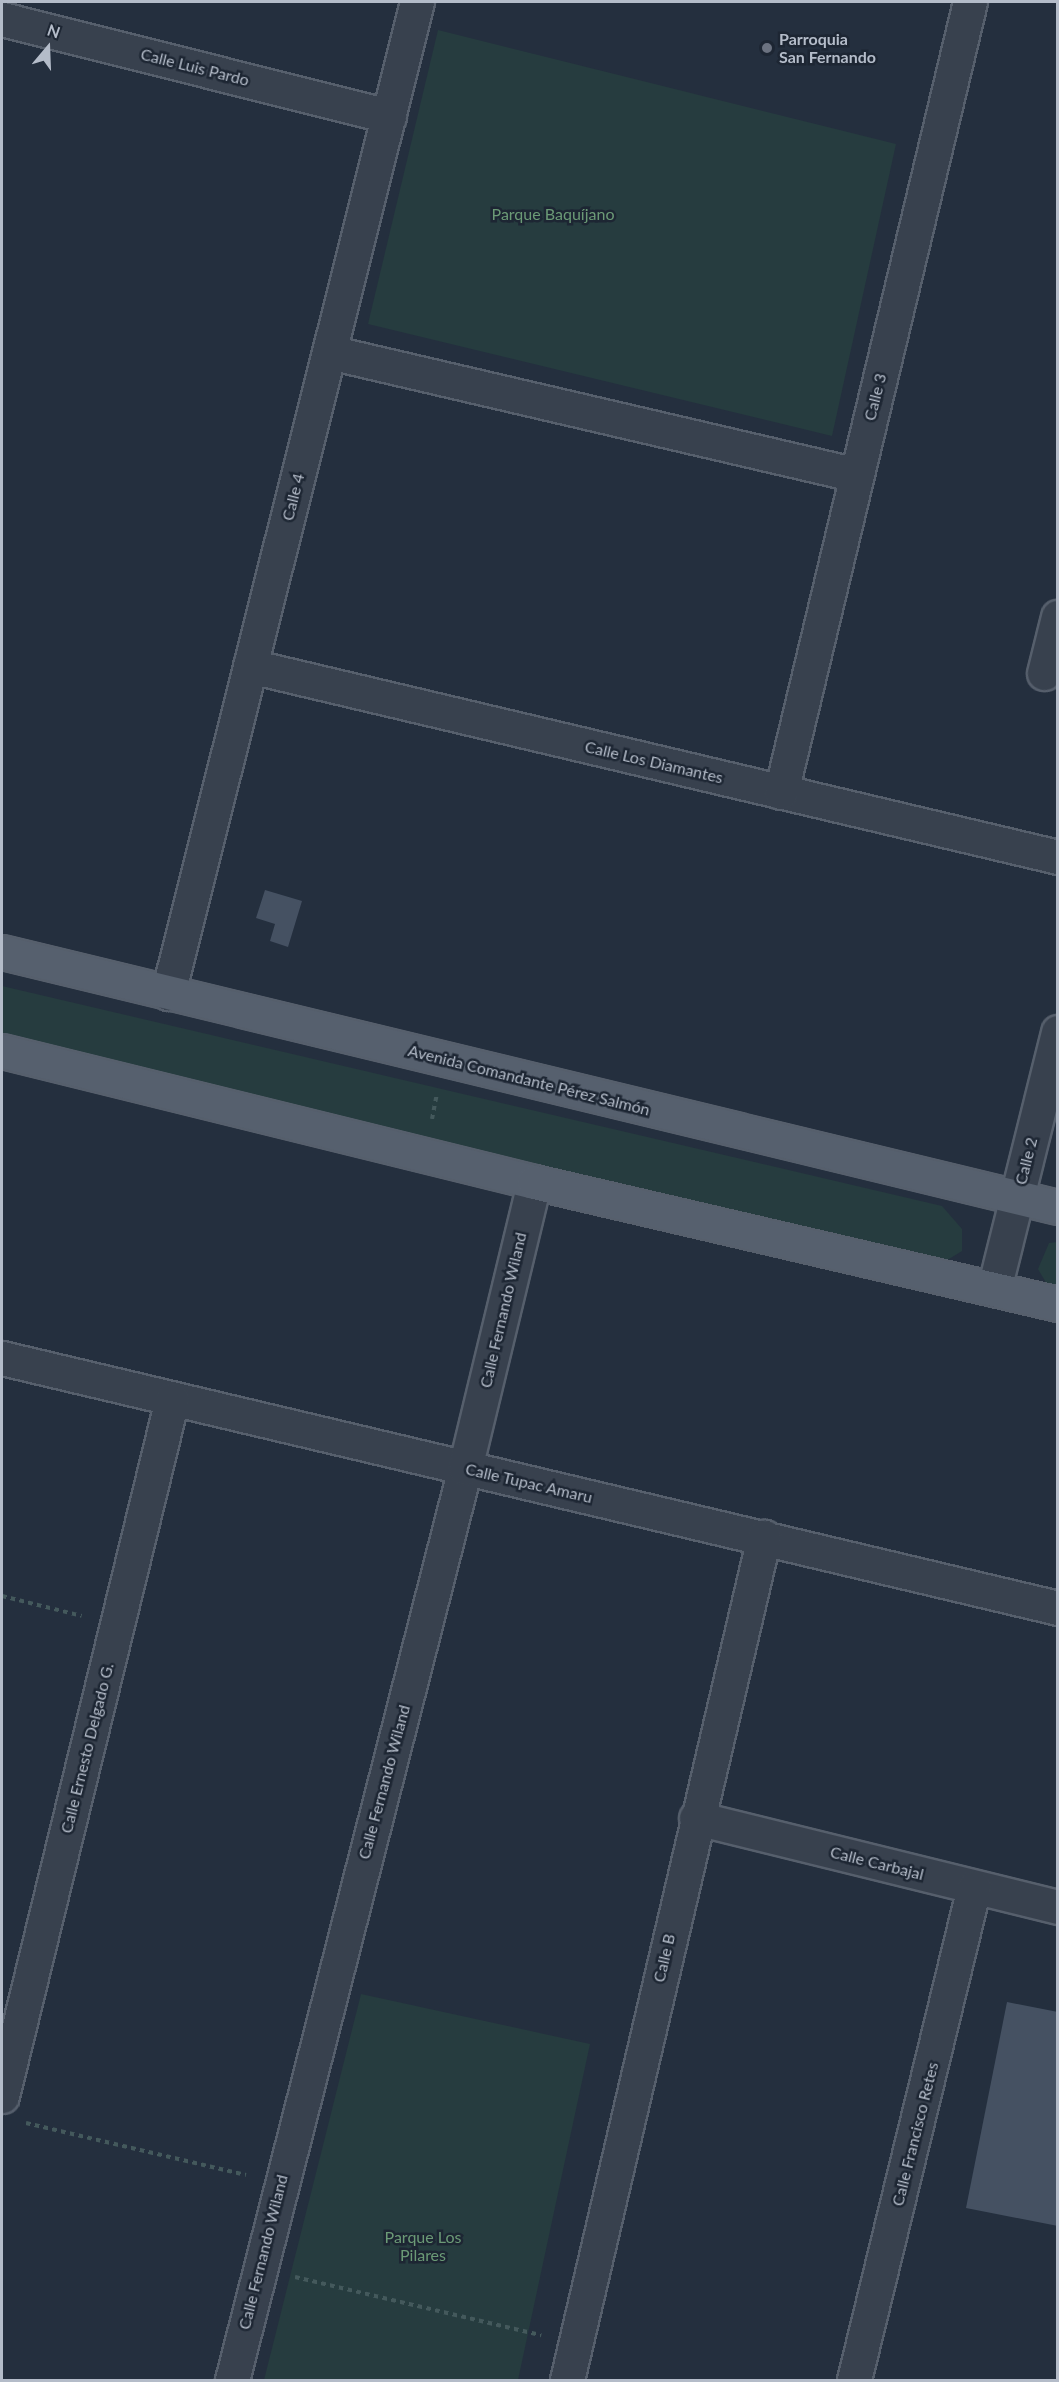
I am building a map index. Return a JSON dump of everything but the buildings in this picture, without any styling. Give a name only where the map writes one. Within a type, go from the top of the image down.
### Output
[{"type":"main road","name":"Avenida Comandante Pérez Salmón","points":[[2,952],[1058,1207]]},
{"type":"main road","points":[[2,1051],[534,1182],[1058,1304]]},
{"type":"street","name":"Calle 4","points":[[168,993],[417,2]]},
{"type":"street","name":"Calle 3","points":[[781,792],[970,2]]},
{"type":"street","name":"Calle Luis Pardo","points":[[6,22],[388,116]]},
{"type":"street","points":[[329,352],[857,475]]},
{"type":"street","points":[[1044,673],[1058,617]]},
{"type":"street","name":"Calle Los Diamantes","points":[[250,666],[1058,858]]},
{"type":"street","name":"Calle 2","points":[[994,1289],[1058,1032]]},
{"type":"street","name":"Calle Fernando Wiland","points":[[232,2380],[280,2183],[465,1468],[534,1182]]},
{"type":"street","name":"Calle Tupac Amaru","points":[[2,1358],[1058,1608]]},
{"type":"street","name":"Calle Ernesto Delgado G.","points":[[7,2108],[117,1624],[172,1399]]},
{"type":"street","name":"Calle B","points":[[567,2380],[696,1818],[764,1537]]},
{"type":"street","name":"Calle Carbajal","points":[[696,1818],[1058,1906]]},
{"type":"street","name":"Calle Francisco Retes","points":[[854,2380],[974,1887]]},
{"type":"path","points":[[424,1155],[445,1059]]},
{"type":"path","points":[[2,1596],[117,1624]]},
{"type":"path","points":[[7,2108],[280,2183]]},
{"type":"path","points":[[259,2269],[575,2343]]},
{"type":"green space","name":"Parque Baquíjano","points":[[438,30],[896,144],[832,436],[368,324]]},
{"type":"green space","points":[[2,986],[942,1206],[962,1229],[962,1251],[936,1267],[2,1042]]},
{"type":"green space","points":[[1057,1242],[1057,1294],[1052,1293],[1038,1269],[1049,1243]]},
{"type":"green space","name":"Parque Los Pilares","points":[[361,1994],[590,2044],[518,2380],[264,2380]]},
{"type":"place","name":"Parroquia San Fernando","points":[[767,48]]}]
